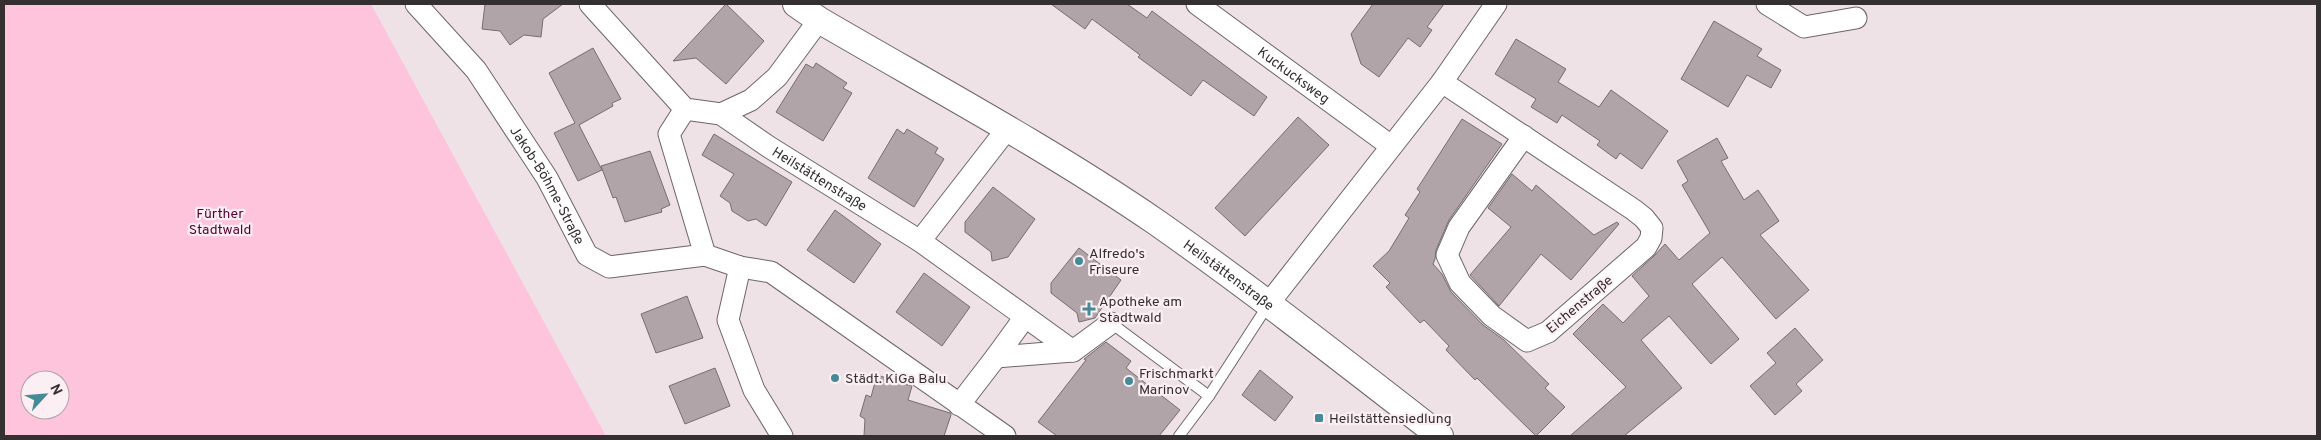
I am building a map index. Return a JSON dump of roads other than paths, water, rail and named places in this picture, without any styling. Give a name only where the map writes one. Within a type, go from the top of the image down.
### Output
[{"type":"street","name":"Jakob-Böhme-Straße","points":[[416,4],[476,70],[547,178],[587,255],[609,267],[705,255],[740,267],[771,272],[1005,436]]},
{"type":"street","points":[[590,4],[685,109],[668,134],[705,255]]},
{"type":"street","name":"Heilstättenstraße","points":[[796,4],[819,20],[1007,129],[1155,221],[1270,303],[1440,436]]},
{"type":"street","name":"Kuckucksweg","points":[[1197,4],[1391,146]]},
{"type":"street","points":[[1270,303],[1442,82],[1496,4]]},
{"type":"street","points":[[1767,4],[1804,27],[1856,18]]},
{"type":"street","points":[[721,114],[751,100],[777,77],[819,20]]},
{"type":"street","name":"Eichenstraße","points":[[1442,82],[1524,136],[1634,210],[1652,228],[1651,238],[1646,247],[1548,332],[1527,341],[1492,316],[1460,283],[1448,255],[1460,227],[1524,136]]},
{"type":"street","name":"Heilstättenstraße","points":[[685,109],[721,114],[769,147],[920,241],[1072,351]]},
{"type":"street","points":[[920,241],[1007,129]]},
{"type":"street","points":[[740,267],[728,320],[754,390],[782,436]]},
{"type":"street","points":[[959,405],[1025,317]]},
{"type":"street","points":[[996,358],[1072,351],[1111,323]]},
{"type":"lane","points":[[1179,436],[1209,396],[1270,303]]},
{"type":"lane","points":[[1111,323],[1209,396]]},
{"type":"place","name":"Alfredo's Friseure","points":[[1079,261]]},
{"type":"place","name":"Apotheke am Stadtwald","points":[[1089,309]]},
{"type":"place","name":"Städt. KiGa Balu","points":[[835,378]]},
{"type":"place","name":"Frischmarkt Marinov","points":[[1129,381]]},
{"type":"place","name":"Heilstättensiedlung","points":[[1319,418]]},
{"type":"park label","name":"Fürther Stadtwald","points":[[220,222]]}]
